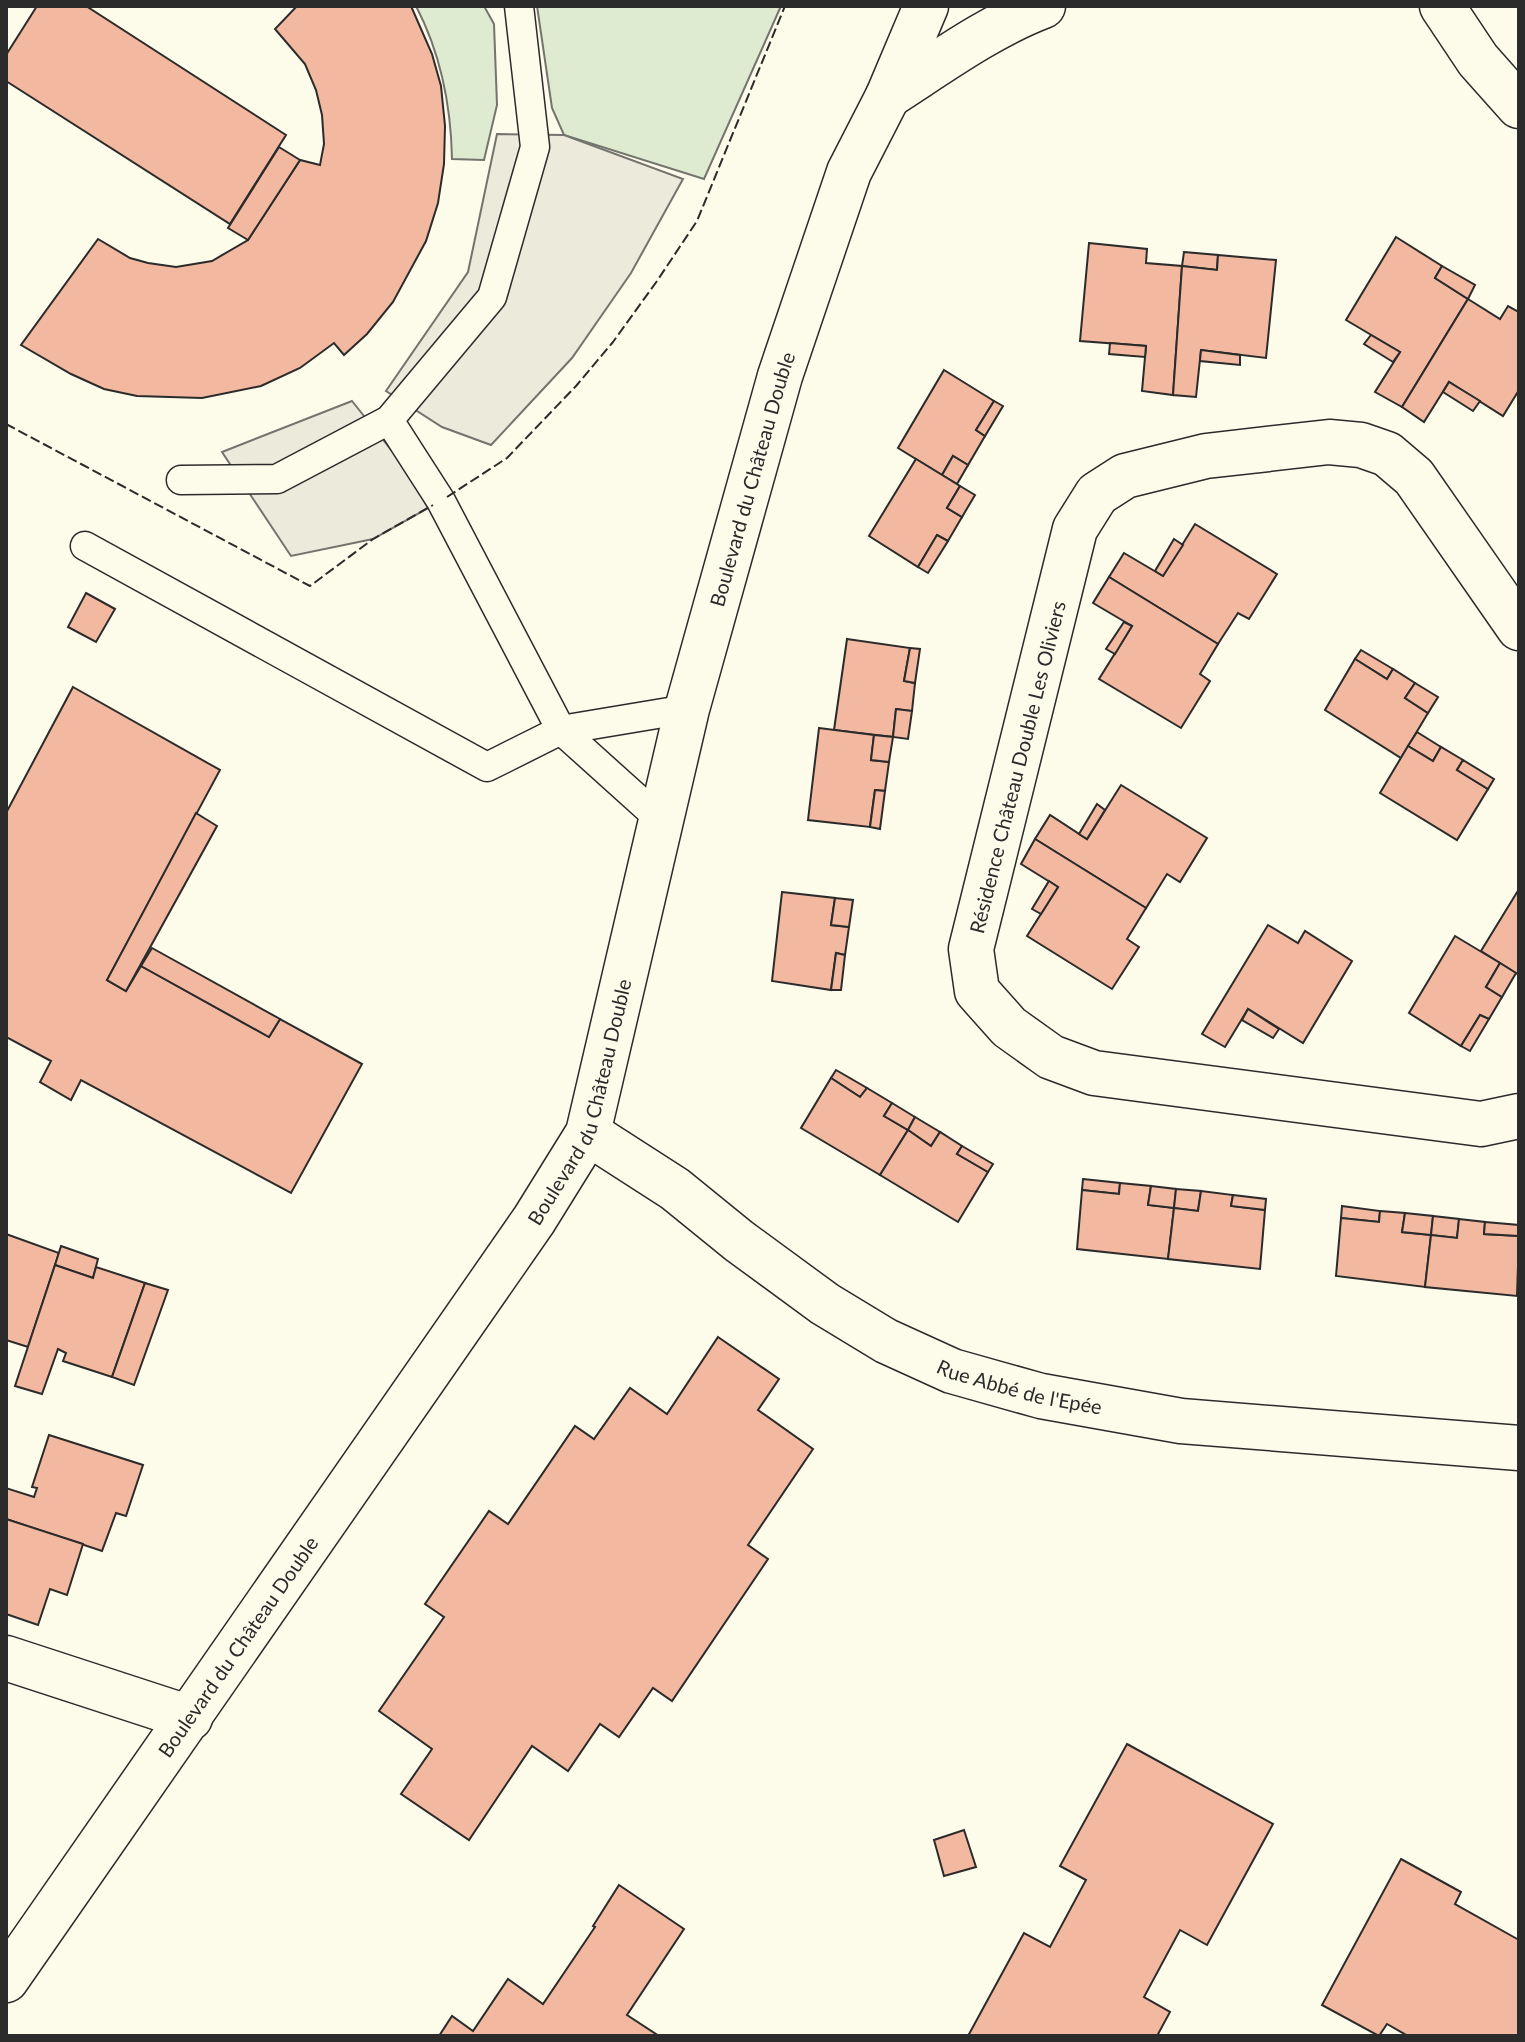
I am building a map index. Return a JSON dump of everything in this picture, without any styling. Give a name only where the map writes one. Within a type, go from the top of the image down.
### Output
[{"type":"street","name":"Boulevard du Château Double","points":[[6,1980],[534,1220],[588,1133],[687,709],[793,334],[849,172],[888,96],[926,6]]},
{"type":"street","name":"Boulevard du Château Double","points":[[888,96],[956,52],[1043,6]]},
{"type":"street","points":[[1442,6],[1478,60],[1519,106]]},
{"type":"street","name":"Résidence Château Double Les Oliviers","points":[[1519,628],[1414,477],[1387,454],[1361,445],[1329,442],[1206,456],[1125,476],[1097,494],[1075,529],[971,949],[977,991],[1009,1027],[1051,1057],[1094,1073],[1481,1124],[1519,1116]]},
{"type":"street","name":"Rue Abbé de l'Epée","points":[[588,1133],[675,1189],[825,1304],[886,1341],[952,1371],[1041,1396],[1181,1421],[1519,1448]]},
{"type":"street","points":[[6,1658],[190,1718]]},
{"type":"lane","points":[[181,480],[277,479],[389,420],[492,297],[535,147],[519,6]]},
{"type":"lane","points":[[389,420],[441,501],[561,730],[661,820]]},
{"type":"lane","points":[[85,546],[487,767],[561,730],[687,709]]},
{"type":"green space","points":[[416,6],[484,6],[494,24],[497,105],[484,160],[452,159],[443,80]]},
{"type":"green space","points":[[537,6],[781,6],[704,179],[564,135],[552,108]]},
{"type":"shaded area","points":[[497,134],[564,135],[683,179],[631,273],[572,358],[491,445],[442,427],[386,391],[468,272]]},
{"type":"shaded area","points":[[352,401],[408,471],[428,508],[373,539],[291,556],[222,452]]},
{"type":"building","points":[[37,6],[86,6],[286,135],[230,224],[6,81],[6,55]]},
{"type":"building","points":[[297,6],[411,6],[432,54],[441,86],[445,126],[444,164],[438,203],[426,241],[393,302],[367,334],[344,355],[334,343],[300,368],[261,386],[202,398],[137,396],[104,389],[21,345],[98,239],[130,258],[148,263],[176,267],[212,261],[248,240],[300,160],[320,165],[324,144],[316,90],[305,64],[275,29]]},
{"type":"building","points":[[279,147],[300,160],[248,240],[228,228]]},
{"type":"building","points":[[1396,237],[1442,266],[1435,278],[1468,299],[1402,407],[1375,392],[1400,352],[1346,320]]},
{"type":"building","points":[[1089,243],[1147,249],[1146,263],[1182,266],[1173,395],[1142,391],[1146,346],[1080,341]]},
{"type":"building","points":[[1184,252],[1218,255],[1217,270],[1182,266]]},
{"type":"building","points":[[1218,255],[1276,260],[1266,358],[1201,350],[1196,397],[1173,395],[1182,266],[1217,270]]},
{"type":"building","points":[[1442,266],[1475,285],[1468,299],[1435,278]]},
{"type":"building","points":[[1468,299],[1500,319],[1508,306],[1519,312],[1519,390],[1503,416],[1449,382],[1424,422],[1402,407]]},
{"type":"building","points":[[1371,335],[1400,352],[1393,362],[1364,344]]},
{"type":"building","points":[[1110,343],[1146,346],[1145,357],[1109,354]]},
{"type":"building","points":[[1201,350],[1240,355],[1240,365],[1200,361]]},
{"type":"building","points":[[944,370],[994,401],[976,430],[985,436],[968,465],[953,456],[942,475],[898,448]]},
{"type":"building","points":[[1449,382],[1480,401],[1473,411],[1443,392]]},
{"type":"building","points":[[994,401],[1003,406],[985,436],[976,430]]},
{"type":"building","points":[[953,456],[968,465],[957,484],[942,475]]},
{"type":"building","points":[[916,459],[960,486],[947,508],[962,517],[948,541],[937,535],[918,567],[869,536]]},
{"type":"building","points":[[960,486],[975,495],[962,517],[947,508]]},
{"type":"building","points":[[1195,524],[1277,574],[1249,619],[1238,613],[1218,644],[1109,577],[1124,553],[1163,576]]},
{"type":"building","points":[[937,535],[948,541],[928,573],[918,567]]},
{"type":"building","points":[[1174,539],[1183,545],[1163,576],[1155,571]]},
{"type":"building","points":[[1109,577],[1218,644],[1200,674],[1210,681],[1181,728],[1099,679],[1132,626],[1093,603]]},
{"type":"building","points":[[86,593],[115,609],[96,642],[68,627]]},
{"type":"building","points":[[1124,622],[1132,626],[1115,654],[1106,649]]},
{"type":"building","points":[[847,639],[910,648],[904,681],[915,683],[912,711],[896,709],[893,737],[834,730]]},
{"type":"building","points":[[910,648],[920,649],[915,683],[904,681]]},
{"type":"building","points":[[1361,650],[1393,669],[1387,679],[1355,659]]},
{"type":"building","points":[[1355,659],[1387,679],[1393,669],[1415,683],[1405,698],[1428,713],[1401,758],[1325,710]]},
{"type":"building","points":[[1415,683],[1438,697],[1428,713],[1405,698]]},
{"type":"building","points":[[73,687],[220,770],[107,980],[126,991],[141,966],[269,1037],[280,1019],[362,1064],[291,1193],[81,1080],[71,1100],[40,1082],[51,1061],[6,1037],[6,813]]},
{"type":"building","points":[[896,709],[912,711],[908,739],[893,737]]},
{"type":"building","points":[[819,728],[874,735],[871,760],[889,762],[885,791],[875,790],[870,827],[808,820]]},
{"type":"building","points":[[1417,732],[1441,747],[1433,761],[1408,746]]},
{"type":"building","points":[[874,735],[893,737],[889,762],[871,760]]},
{"type":"building","points":[[1408,746],[1433,761],[1441,747],[1463,760],[1457,770],[1488,789],[1457,840],[1380,793]]},
{"type":"building","points":[[1463,760],[1494,779],[1488,789],[1457,770]]},
{"type":"building","points":[[1121,785],[1207,838],[1180,882],[1167,874],[1146,908],[1035,839],[1050,815],[1087,839]]},
{"type":"building","points":[[875,790],[885,791],[880,829],[870,827]]},
{"type":"building","points":[[1097,804],[1105,810],[1087,839],[1079,834]]},
{"type":"building","points":[[196,813],[217,826],[126,991],[107,980]]},
{"type":"building","points":[[1035,839],[1146,908],[1127,939],[1139,947],[1112,989],[1027,936],[1058,887],[1021,864]]},
{"type":"building","points":[[1049,881],[1058,887],[1041,914],[1032,909]]},
{"type":"building","points":[[1519,889],[1519,975],[1481,951]]},
{"type":"building","points":[[782,892],[835,898],[831,925],[849,927],[845,955],[836,953],[831,990],[772,981]]},
{"type":"building","points":[[835,898],[853,900],[849,927],[831,925]]},
{"type":"building","points":[[1268,925],[1298,943],[1305,931],[1352,961],[1303,1043],[1248,1009],[1225,1047],[1202,1034]]},
{"type":"building","points":[[1455,936],[1500,963],[1486,987],[1502,997],[1489,1019],[1480,1015],[1461,1046],[1409,1013]]},
{"type":"building","points":[[152,948],[280,1019],[269,1037],[141,966]]},
{"type":"building","points":[[836,953],[845,955],[841,990],[831,990]]},
{"type":"building","points":[[1500,963],[1516,973],[1502,997],[1486,987]]},
{"type":"building","points":[[1248,1009],[1279,1029],[1273,1038],[1242,1020]]},
{"type":"building","points":[[1480,1015],[1489,1019],[1470,1051],[1461,1046]]},
{"type":"building","points":[[836,1070],[867,1088],[860,1097],[831,1078]]},
{"type":"building","points":[[831,1078],[860,1097],[867,1088],[892,1103],[884,1116],[908,1130],[880,1175],[801,1128]]},
{"type":"building","points":[[892,1103],[915,1117],[908,1130],[884,1116]]},
{"type":"building","points":[[915,1117],[940,1132],[931,1146],[908,1130]]},
{"type":"building","points":[[908,1130],[931,1146],[940,1132],[962,1146],[957,1154],[988,1172],[958,1222],[880,1175]]},
{"type":"building","points":[[962,1146],[993,1164],[988,1172],[957,1154]]},
{"type":"building","points":[[1083,1179],[1120,1183],[1119,1194],[1082,1190]]},
{"type":"building","points":[[1120,1183],[1151,1186],[1148,1205],[1174,1208],[1168,1259],[1077,1249],[1082,1190],[1119,1194]]},
{"type":"building","points":[[1151,1186],[1176,1189],[1174,1208],[1148,1205]]},
{"type":"building","points":[[1176,1189],[1201,1191],[1198,1211],[1174,1208]]},
{"type":"building","points":[[1201,1191],[1233,1195],[1231,1206],[1265,1210],[1260,1269],[1168,1259],[1174,1208],[1198,1211]]},
{"type":"building","points":[[1233,1195],[1266,1199],[1265,1210],[1231,1206]]},
{"type":"building","points":[[1342,1206],[1380,1211],[1379,1222],[1341,1218]]},
{"type":"building","points":[[1380,1211],[1405,1213],[1402,1232],[1431,1235],[1425,1287],[1336,1276],[1341,1218],[1379,1222]]},
{"type":"building","points":[[1405,1213],[1433,1216],[1431,1235],[1402,1232]]},
{"type":"building","points":[[1433,1216],[1459,1219],[1457,1238],[1431,1235]]},
{"type":"building","points":[[1459,1219],[1485,1222],[1484,1234],[1519,1236],[1517,1296],[1425,1287],[1431,1235],[1457,1238]]},
{"type":"building","points":[[1485,1222],[1519,1225],[1519,1236],[1484,1234]]},
{"type":"building","points":[[6,1234],[59,1253],[28,1347],[6,1340]]},
{"type":"building","points":[[61,1246],[98,1259],[93,1278],[55,1265]]},
{"type":"building","points":[[55,1265],[93,1278],[96,1267],[145,1283],[112,1377],[63,1361],[66,1353],[58,1349],[42,1394],[15,1386]]},
{"type":"building","points":[[145,1283],[168,1290],[134,1385],[112,1377]]},
{"type":"building","points":[[718,1337],[779,1379],[758,1410],[813,1449],[748,1545],[768,1559],[672,1701],[653,1688],[619,1737],[600,1724],[568,1771],[532,1746],[469,1840],[401,1794],[432,1749],[379,1711],[444,1617],[425,1604],[489,1511],[508,1524],[575,1426],[594,1439],[630,1388],[667,1414]]},
{"type":"building","points":[[49,1435],[143,1465],[126,1516],[116,1513],[102,1551],[6,1519],[6,1488],[34,1497],[37,1488],[32,1487]]},
{"type":"building","points":[[6,1519],[83,1544],[67,1595],[50,1589],[38,1625],[6,1614]]},
{"type":"building","points":[[1127,1744],[1273,1824],[1207,1945],[1180,1930],[1144,1997],[1170,2012],[1157,2036],[968,2036],[1024,1933],[1050,1947],[1086,1880],[1060,1866]]},
{"type":"building","points":[[964,1830],[976,1867],[944,1876],[934,1840]]},
{"type":"building","points":[[1401,1859],[1461,1892],[1455,1904],[1519,1940],[1519,2036],[1408,2036],[1387,2024],[1379,2036],[1322,2005]]},
{"type":"building","points":[[619,1885],[684,1929],[627,2015],[659,2036],[439,2036],[452,2016],[473,2031],[508,1979],[543,2004]]},
{"type":"fence","points":[[447,497],[507,458],[576,386],[613,342],[657,281],[697,221],[785,6]]},
{"type":"fence","points":[[6,424],[310,586],[373,539],[433,505]]}]
